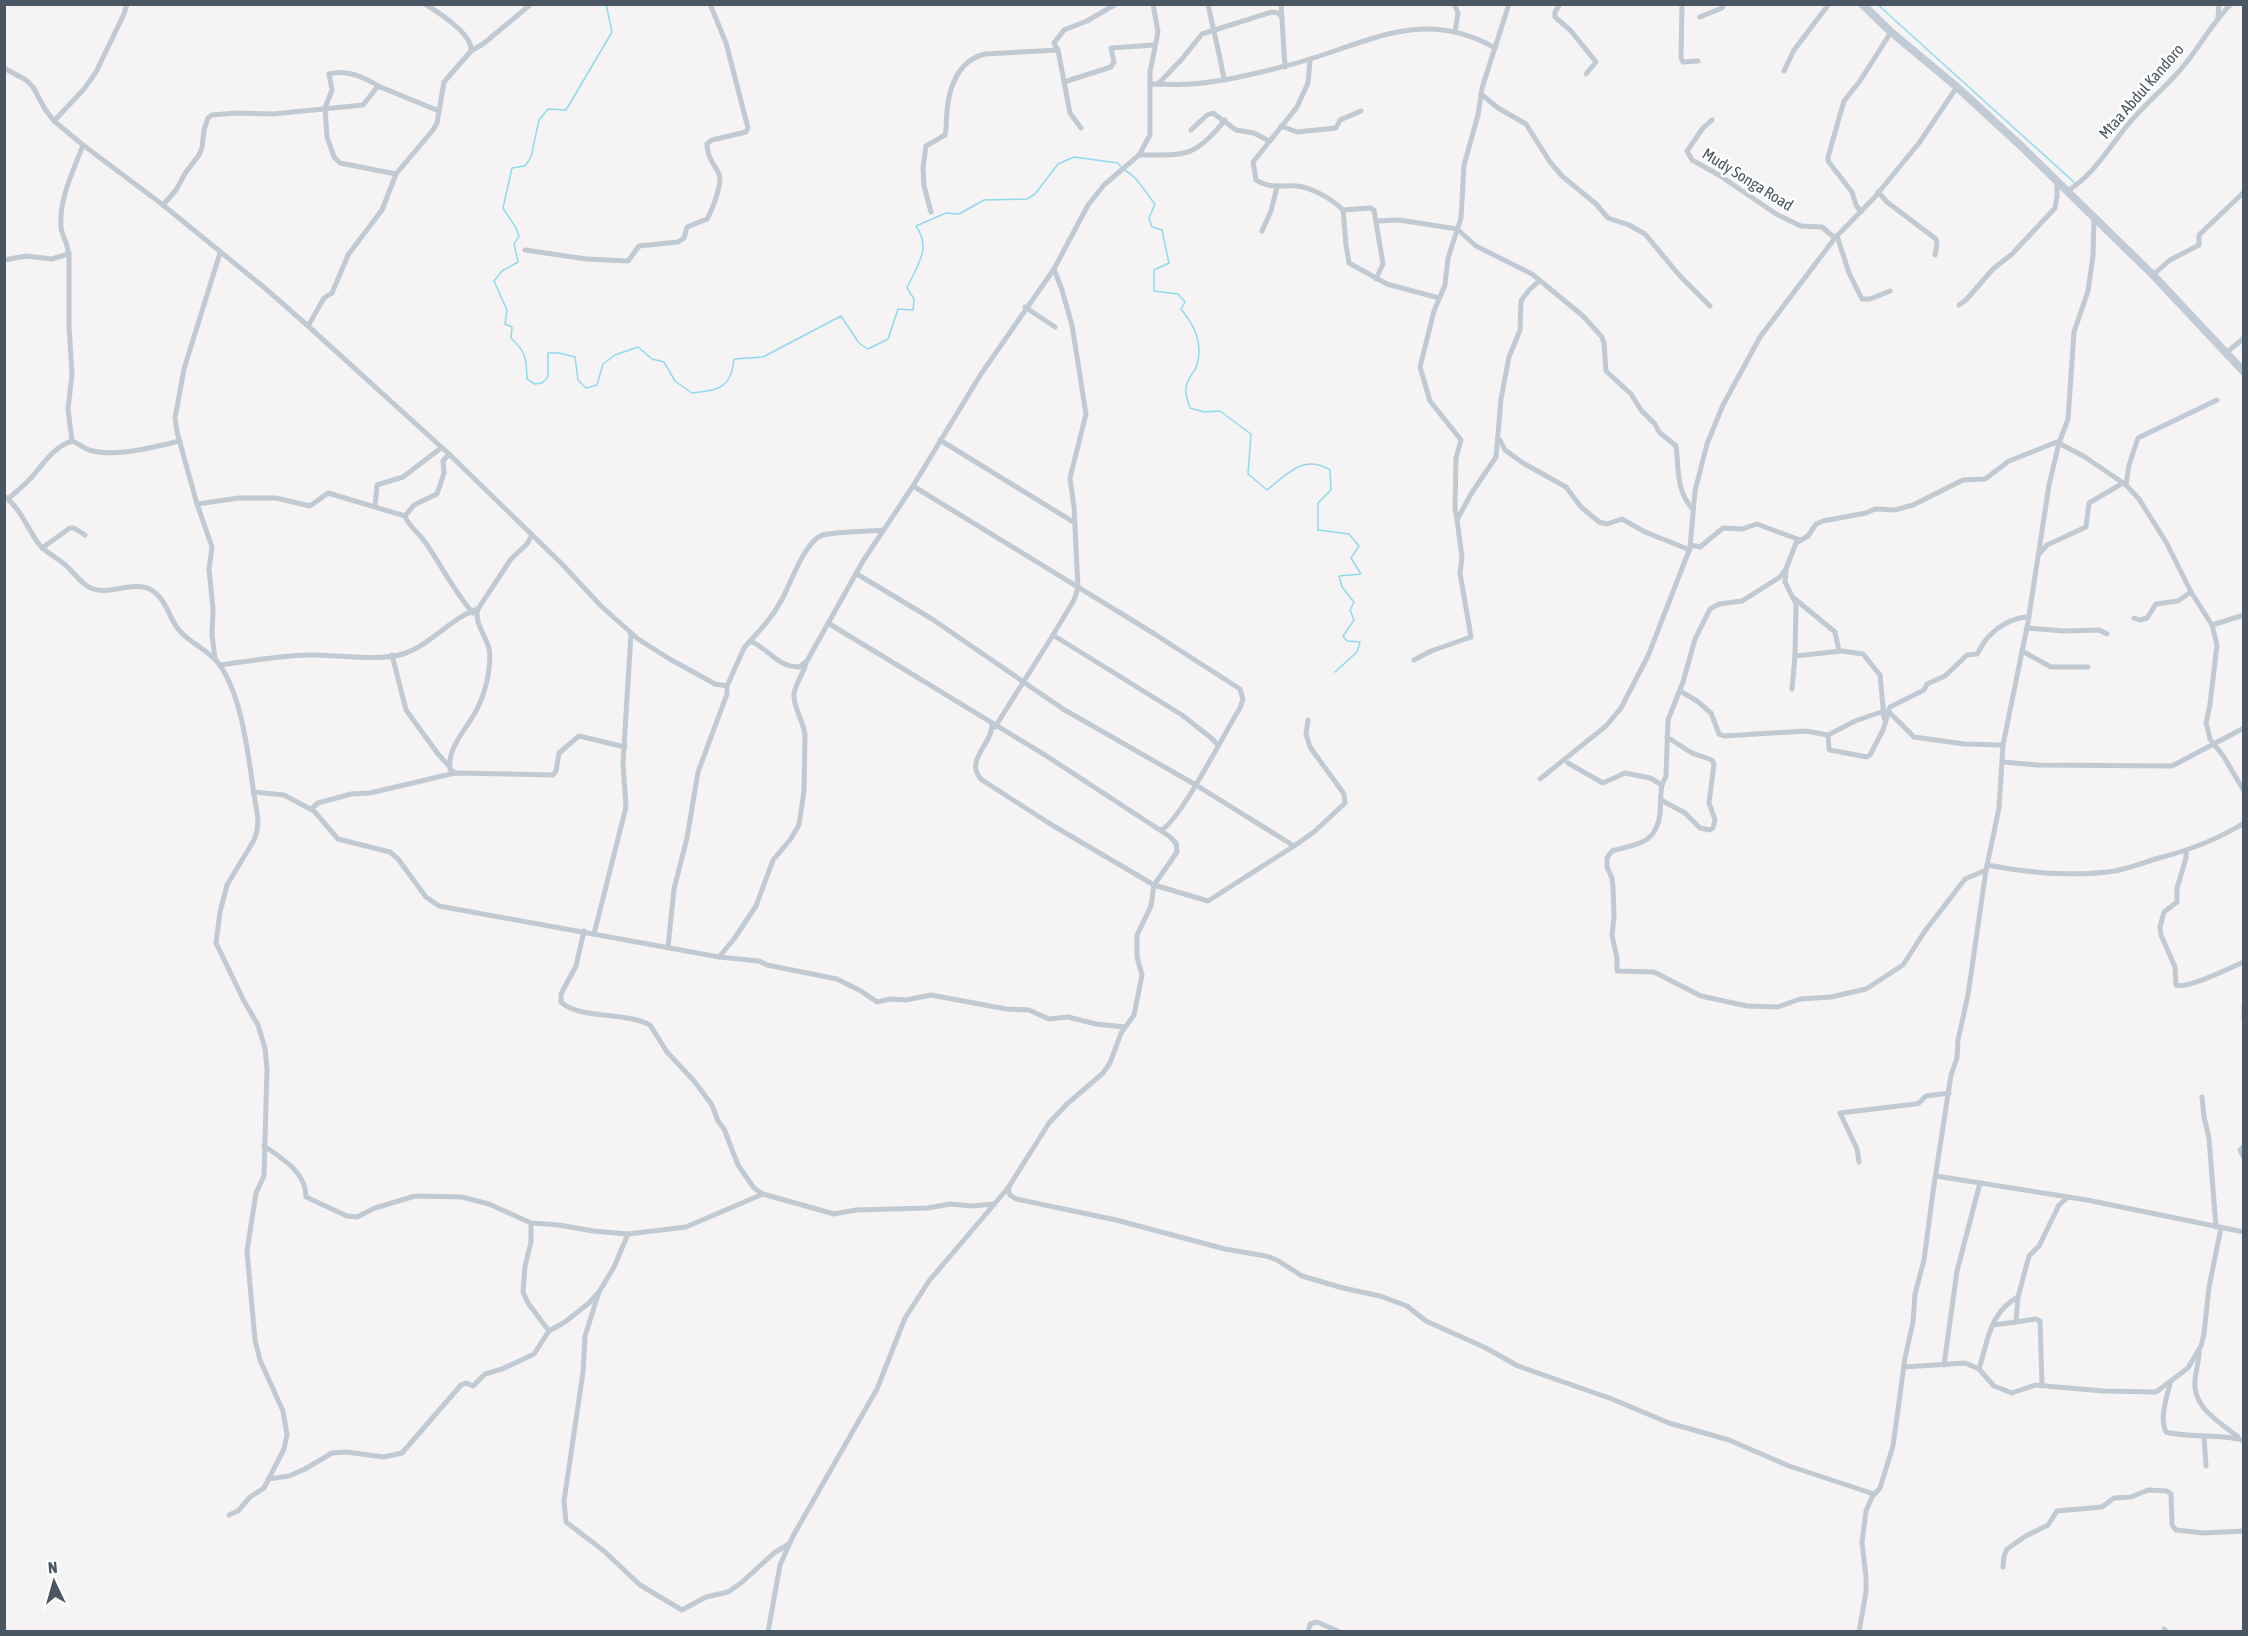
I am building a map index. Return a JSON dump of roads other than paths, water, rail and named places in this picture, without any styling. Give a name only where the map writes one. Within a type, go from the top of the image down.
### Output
[{"type":"main road","points":[[1862,4],[1891,32],[1957,87],[2067,191],[2153,275],[2244,372]]},
{"type":"street","points":[[54,121],[84,89],[96,72],[127,4]]},
{"type":"street","points":[[425,4],[457,27],[470,43],[471,51]]},
{"type":"street","points":[[308,326],[324,298],[332,293],[348,255],[382,210],[396,174],[433,130],[444,82],[471,51],[483,44],[531,4]]},
{"type":"street","points":[[525,250],[586,260],[628,261],[639,246],[678,242],[684,238],[687,227],[707,219],[721,181],[718,172],[709,160],[707,144],[712,140],[746,132],[748,128],[726,43],[710,4]]},
{"type":"street","points":[[1081,128],[1070,113],[1058,50],[1054,43],[1064,30],[1087,21],[1116,4]]},
{"type":"street","points":[[720,957],[756,906],[773,860],[799,825],[804,791],[805,736],[794,692],[807,661],[883,530],[913,486],[981,374],[1054,269],[1088,205],[1104,185],[1139,155],[1150,135],[1150,72],[1158,32],[1153,4]]},
{"type":"street","points":[[1208,4],[1224,80]]},
{"type":"street","points":[[1281,4],[1285,66]]},
{"type":"street","points":[[1454,4],[1458,13],[1455,32]]},
{"type":"street","points":[[1414,660],[1431,651],[1471,638],[1460,573],[1462,557],[1455,508],[1456,464],[1460,438],[1430,401],[1420,373],[1431,322],[1445,285],[1448,258],[1461,218],[1464,165],[1481,94],[1509,4]]},
{"type":"street","points":[[1560,4],[1555,16],[1571,31],[1596,62],[1586,74]]},
{"type":"street","points":[[1682,4],[1681,58],[1683,62],[1698,61]]},
{"type":"street","points":[[1700,17],[1722,8],[1724,4]]},
{"type":"street","points":[[1784,71],[1794,50],[1829,4]]},
{"type":"street","points":[[2218,17],[2219,4]]},
{"type":"street","name":"Mtaa Abdul Kandoro","points":[[2067,191],[2076,186],[2103,158],[2126,126],[2186,63],[2218,17],[2231,4]]},
{"type":"street","points":[[1158,84],[1202,34],[1272,12],[1282,17]]},
{"type":"street","points":[[1150,84],[1190,84],[1224,80],[1310,60],[1401,31],[1438,28],[1484,42],[1495,48]]},
{"type":"street","points":[[1861,212],[1852,192],[1828,161],[1828,157],[1844,101],[1860,81],[1891,32]]},
{"type":"street","points":[[1484,42],[1497,40]]},
{"type":"street","points":[[1064,82],[1113,65],[1111,48],[1155,45]]},
{"type":"street","points":[[931,212],[924,186],[923,168],[926,146],[945,135],[949,99],[953,83],[961,67],[985,54],[1058,50]]},
{"type":"street","points":[[1310,60],[1308,83],[1296,107],[1253,162],[1256,180],[1277,186],[1298,186],[1308,189],[1343,210],[1372,208],[1383,264],[1376,279]]},
{"type":"street","points":[[4,68],[20,75],[33,87],[54,121],[82,145],[163,205],[308,326],[448,454],[631,633],[668,658],[715,684],[727,686]]},
{"type":"street","points":[[396,174],[345,165],[336,160],[327,136],[325,108],[332,90],[329,74],[349,73],[370,80],[380,87],[439,111]]},
{"type":"street","points":[[163,205],[199,155],[204,130],[208,118],[212,115],[273,114],[363,105],[376,87],[380,87]]},
{"type":"street","points":[[1540,779],[1606,726],[1621,708],[1648,656],[1690,548],[1695,491],[1707,444],[1723,405],[1760,337],[1836,237],[1861,212],[1919,143],[1957,87]]},
{"type":"street","points":[[1481,94],[1498,108],[1526,124],[1550,162],[1562,176],[1596,204],[1608,218],[1629,225],[1645,234],[1680,276],[1710,306]]},
{"type":"street","points":[[1281,126],[1297,132],[1336,128],[1340,120],[1361,111]]},
{"type":"street","points":[[1191,130],[1210,113],[1220,116],[1236,130],[1254,133],[1269,141]]},
{"type":"street","points":[[1139,155],[1171,155],[1199,149],[1225,120]]},
{"type":"street","name":"Mudy Songa Road","points":[[1712,120],[1703,128],[1687,151],[1692,160],[1719,175],[1776,214],[1801,226],[1822,227],[1836,237]]},
{"type":"street","points":[[72,441],[68,419],[72,374],[69,327],[69,253],[61,229],[64,195],[82,145]]},
{"type":"street","points":[[1959,305],[1992,269],[2012,254],[2055,208],[2056,181]]},
{"type":"street","points":[[1262,231],[1271,211],[1277,186]]},
{"type":"street","points":[[1878,192],[1887,202],[1936,240],[1935,255]]},
{"type":"street","points":[[2153,275],[2170,260],[2199,245],[2199,235],[2244,192]]},
{"type":"street","points":[[1343,210],[1349,262],[1387,284],[1439,298]]},
{"type":"street","points":[[1859,1632],[1866,1584],[1863,1534],[1866,1511],[1874,1494],[1880,1488],[1893,1446],[1913,1322],[1915,1294],[1924,1260],[1951,1075],[1957,1058],[1958,1040],[1970,987],[1987,867],[1999,808],[2003,745],[2029,617],[2049,485],[2059,443],[2068,419],[2074,332],[2088,291],[2093,256],[2094,218]]},
{"type":"street","points":[[1376,221],[1399,220],[1458,229],[1476,246],[1526,271],[1583,316],[1603,339],[1606,371],[1631,394],[1659,432],[1676,446],[1676,465],[1682,494],[1693,509]]},
{"type":"street","points":[[1836,237],[1848,273],[1862,299],[1870,299],[1890,291]]},
{"type":"street","points":[[4,260],[26,256],[52,259],[69,253]]},
{"type":"street","points":[[215,658],[209,569],[212,546],[197,504],[180,441],[176,426],[176,412],[184,369],[220,253]]},
{"type":"street","points":[[1054,269],[1072,325],[1086,414],[1070,478],[1078,588],[1074,600],[1053,635],[994,726],[990,738],[976,761],[978,776],[1052,825],[1154,885],[1203,901],[1212,900],[1314,832],[1346,801],[1344,794],[1310,747],[1306,734],[1308,720]]},
{"type":"street","points":[[1457,520],[1496,457],[1501,399],[1509,357],[1520,330],[1521,301],[1539,281]]},
{"type":"street","points":[[1025,308],[1055,327]]},
{"type":"street","points":[[2226,353],[2244,338]]},
{"type":"street","points":[[2125,484],[2138,438],[2217,400]]},
{"type":"street","points":[[1499,439],[1505,450],[1569,490],[1581,507],[1599,522],[1607,524],[1622,519],[1645,532],[1690,548],[1700,547],[1724,528],[1742,528],[1754,524],[1800,540]]},
{"type":"street","points":[[940,440],[1075,523]]},
{"type":"street","points":[[72,441],[87,449],[102,451],[145,449],[180,441]]},
{"type":"street","points":[[72,441],[60,447],[46,459],[30,479],[6,497],[25,519],[35,540],[42,548],[62,562],[86,585],[100,591],[141,588],[153,591],[166,605],[178,629],[191,643],[215,658],[229,679],[238,705],[258,818],[257,831],[227,885],[220,912],[216,944],[243,1001],[263,1035],[267,1070],[264,1176],[256,1193],[247,1251],[255,1340],[260,1360],[283,1411],[287,1435],[284,1449],[261,1491],[250,1497],[238,1511],[230,1515]]},
{"type":"street","points":[[1839,651],[1835,632],[1794,597],[1785,582],[1786,569],[1795,545],[1808,536],[1816,524],[1866,513],[1875,508],[1895,510],[1913,505],[1963,480],[1985,478],[2009,461],[2053,442],[2059,443],[2085,457],[2125,484],[2139,499],[2166,542],[2191,592],[2212,625],[2217,645],[2206,723],[2210,739],[2244,791]]},
{"type":"street","points":[[375,507],[377,484],[403,477],[441,448]]},
{"type":"street","points":[[405,516],[414,505],[436,494],[444,473],[443,460],[448,454]]},
{"type":"street","points":[[2039,554],[2047,545],[2086,527],[2089,503],[2125,484]]},
{"type":"street","points":[[913,486],[1240,689],[1242,704],[1196,785],[1172,822],[1161,830]]},
{"type":"street","points":[[197,504],[239,498],[276,498],[310,506],[328,493],[405,516],[426,543],[456,592],[474,610],[490,654],[487,680],[478,708],[453,750],[449,766]]},
{"type":"street","points":[[42,548],[70,528],[85,535]]},
{"type":"street","points":[[668,947],[674,889],[687,838],[693,792],[700,765],[727,694],[727,686],[744,648],[768,621],[782,600],[808,549],[817,538],[883,530]]},
{"type":"street","points":[[220,665],[304,655],[347,657],[403,654],[418,647],[474,610],[511,559],[532,535]]},
{"type":"street","points":[[1786,569],[1776,580],[1742,601],[1719,604],[1710,609],[1695,639],[1680,691],[1668,720],[1666,776],[1662,785],[1659,820],[1649,839],[1638,845],[1612,851],[1607,858],[1607,869],[1612,878],[1613,888],[1612,935],[1617,970],[1654,972],[1692,993],[1722,1002],[1772,1008],[1808,997],[1831,997],[1866,989],[1903,965],[1924,931],[1965,879],[1987,867],[2035,872],[2086,873],[2117,870],[2186,851],[2222,837],[2244,823]]},
{"type":"street","points":[[857,574],[932,620],[1063,709],[1196,785],[1294,846]]},
{"type":"street","points":[[2134,618],[2140,620],[2147,618],[2156,604],[2178,601],[2191,592]]},
{"type":"street","points":[[1792,689],[1795,656],[1794,597]]},
{"type":"street","points":[[2212,625],[2244,615]]},
{"type":"street","points":[[1680,691],[1711,713],[1719,734],[1724,736],[1806,731],[1828,735],[1855,721],[1887,710],[1924,690],[1927,684],[1945,676],[1968,655],[1977,654],[1985,641],[2002,626],[2018,618],[2029,617]]},
{"type":"street","points":[[768,1632],[780,1565],[789,1544],[877,1389],[901,1326],[910,1310],[928,1281],[1008,1188],[1049,1124],[1067,1104],[1103,1073],[1110,1063],[1120,1033],[1134,1015],[1142,975],[1137,957],[1137,935],[1151,906],[1154,885],[1177,852],[1174,839],[1161,830],[1045,755],[828,623]]},
{"type":"street","points":[[2027,628],[2064,631],[2099,630],[2107,634]]},
{"type":"street","points":[[594,934],[626,807],[623,763],[631,633]]},
{"type":"street","points":[[1053,635],[1182,715],[1218,745]]},
{"type":"street","points":[[750,641],[790,667],[799,667],[807,661]]},
{"type":"street","points":[[1795,656],[1839,651],[1863,654],[1877,669],[1882,681],[1887,710],[1883,730],[1869,757],[1830,750],[1828,735]]},
{"type":"street","points":[[2022,651],[2051,667],[2088,667]]},
{"type":"street","points":[[392,655],[406,710],[451,771],[455,773]]},
{"type":"street","points":[[1887,710],[1914,737],[1964,744],[2003,745]]},
{"type":"street","points":[[2003,762],[2038,765],[2172,766],[2244,728]]},
{"type":"street","points":[[311,809],[318,803],[351,794],[370,793],[455,773],[553,775],[556,771],[559,753],[579,736],[625,747]]},
{"type":"street","points":[[1661,801],[1685,813],[1700,828],[1710,830],[1713,828],[1715,820],[1709,803],[1714,764],[1712,760],[1692,753],[1667,737]]},
{"type":"street","points":[[1568,763],[1603,783],[1625,773],[1650,778],[1662,785]]},
{"type":"street","points":[[253,792],[284,795],[311,809],[339,839],[390,852],[398,859],[426,897],[439,906],[720,957],[759,961],[767,965],[837,979],[861,991],[876,1002],[932,995],[1006,1009],[1029,1010],[1049,1019],[1068,1017],[1096,1024],[1125,1027]]},
{"type":"street","points":[[2186,851],[2186,858],[2177,884],[2177,902],[2164,912],[2160,927],[2161,935],[2175,964],[2176,985],[2183,987],[2192,984],[2244,962]]},
{"type":"street","points":[[584,931],[576,966],[561,994],[561,1002],[570,1008],[603,1016],[623,1017],[650,1025],[667,1053],[695,1082],[711,1105],[717,1121],[724,1129],[737,1163],[754,1188],[763,1194],[834,1214],[856,1210],[918,1209],[950,1204],[972,1206],[1012,1197],[1116,1220],[1234,1251],[1266,1256],[1278,1260],[1302,1276],[1380,1296],[1407,1306],[1426,1321],[1478,1344],[1518,1366],[1669,1422],[1729,1440],[1789,1466],[1874,1494]]},
{"type":"street","points":[[2244,1005],[2244,1020]]},
{"type":"street","points":[[1859,1162],[1854,1141],[1840,1113],[1915,1104],[1926,1096],[1949,1093]]},
{"type":"street","points":[[1904,1367],[1965,1363],[1979,1369],[1994,1386],[2005,1392],[2018,1393],[2031,1386],[2157,1392],[2188,1368],[2205,1334],[2208,1294],[2219,1227],[2202,1097]]},
{"type":"street","points":[[264,1146],[295,1169],[306,1192],[306,1197],[347,1216],[357,1217],[375,1208],[415,1196],[462,1197],[489,1204],[531,1223],[628,1234],[686,1227],[763,1194]]},
{"type":"street","points":[[2244,1146],[2240,1150],[2244,1158]]},
{"type":"street","points":[[1936,1176],[2068,1197],[2244,1232]]},
{"type":"street","points":[[1944,1365],[1957,1271],[1980,1183]]},
{"type":"street","points":[[753,1198],[754,1188]]},
{"type":"street","points":[[1008,1188],[1012,1197]]},
{"type":"street","points":[[2016,1322],[2019,1295],[2029,1256],[2039,1246],[2059,1205],[2068,1197]]},
{"type":"street","points":[[531,1223],[531,1242],[525,1266],[523,1292],[528,1303],[549,1331]]},
{"type":"street","points":[[267,1480],[289,1476],[332,1453],[346,1452],[384,1457],[402,1453],[461,1385],[466,1383],[473,1386],[485,1374],[534,1354],[549,1331],[589,1303],[599,1292],[614,1267],[628,1234]]},
{"type":"street","points":[[599,1292],[585,1336],[583,1372],[564,1501],[566,1522],[604,1551],[640,1585],[682,1610],[706,1597],[728,1592],[774,1553],[789,1544]]},
{"type":"street","points":[[1979,1369],[1995,1317],[2008,1302],[2019,1295]]},
{"type":"street","points":[[1993,1325],[2036,1319],[2040,1321],[2042,1386]]},
{"type":"street","points":[[2199,1349],[2199,1363],[2194,1381],[2197,1400],[2223,1427],[2241,1440]]},
{"type":"street","points":[[2170,1383],[2164,1411],[2165,1430],[2175,1434],[2241,1440]]},
{"type":"street","points":[[2204,1437],[2206,1466]]},
{"type":"street","points":[[2003,1567],[2007,1549],[2048,1525],[2057,1511],[2102,1507],[2114,1498],[2131,1497],[2148,1490],[2167,1491],[2172,1494],[2172,1522],[2176,1530],[2204,1533],[2244,1531]]},
{"type":"street","points":[[1308,1632],[1310,1624],[1317,1622],[1340,1632]]},
{"type":"waterway","points":[[606,4],[612,32],[566,110],[548,109],[539,120],[531,157],[525,166],[512,168],[503,208],[519,236],[514,244],[518,262],[502,271],[494,281],[507,310],[505,324],[512,327],[511,338],[525,357],[527,379],[535,384],[542,383],[548,377],[548,353],[575,357],[578,380],[586,388],[597,385],[603,364],[615,355],[638,347],[652,359],[664,362],[675,381],[692,393],[709,391],[722,386],[730,377],[734,359],[763,357],[841,316],[859,343],[868,349],[888,339],[898,309],[913,310],[914,299],[907,288],[923,250],[921,234],[916,226],[946,213],[959,214],[984,200],[1027,199],[1035,194],[1058,164],[1074,157],[1118,163],[1121,167]]},
{"type":"waterway","points":[[1877,4],[2075,183]]},
{"type":"waterway","points":[[1125,170],[1138,181],[1155,204],[1149,218],[1152,227],[1162,230],[1169,263],[1154,270],[1154,291],[1178,294],[1185,302],[1181,309],[1190,322],[1198,342],[1199,357],[1186,389],[1190,408],[1204,412],[1220,411],[1251,434],[1248,474],[1267,490],[1288,473],[1304,465],[1321,465],[1330,470],[1331,490],[1318,503],[1318,530],[1349,534],[1359,546],[1351,558],[1361,574],[1339,576],[1342,587],[1354,602],[1350,610],[1354,620],[1343,636],[1347,641],[1360,642],[1357,652],[1335,672]]}]
